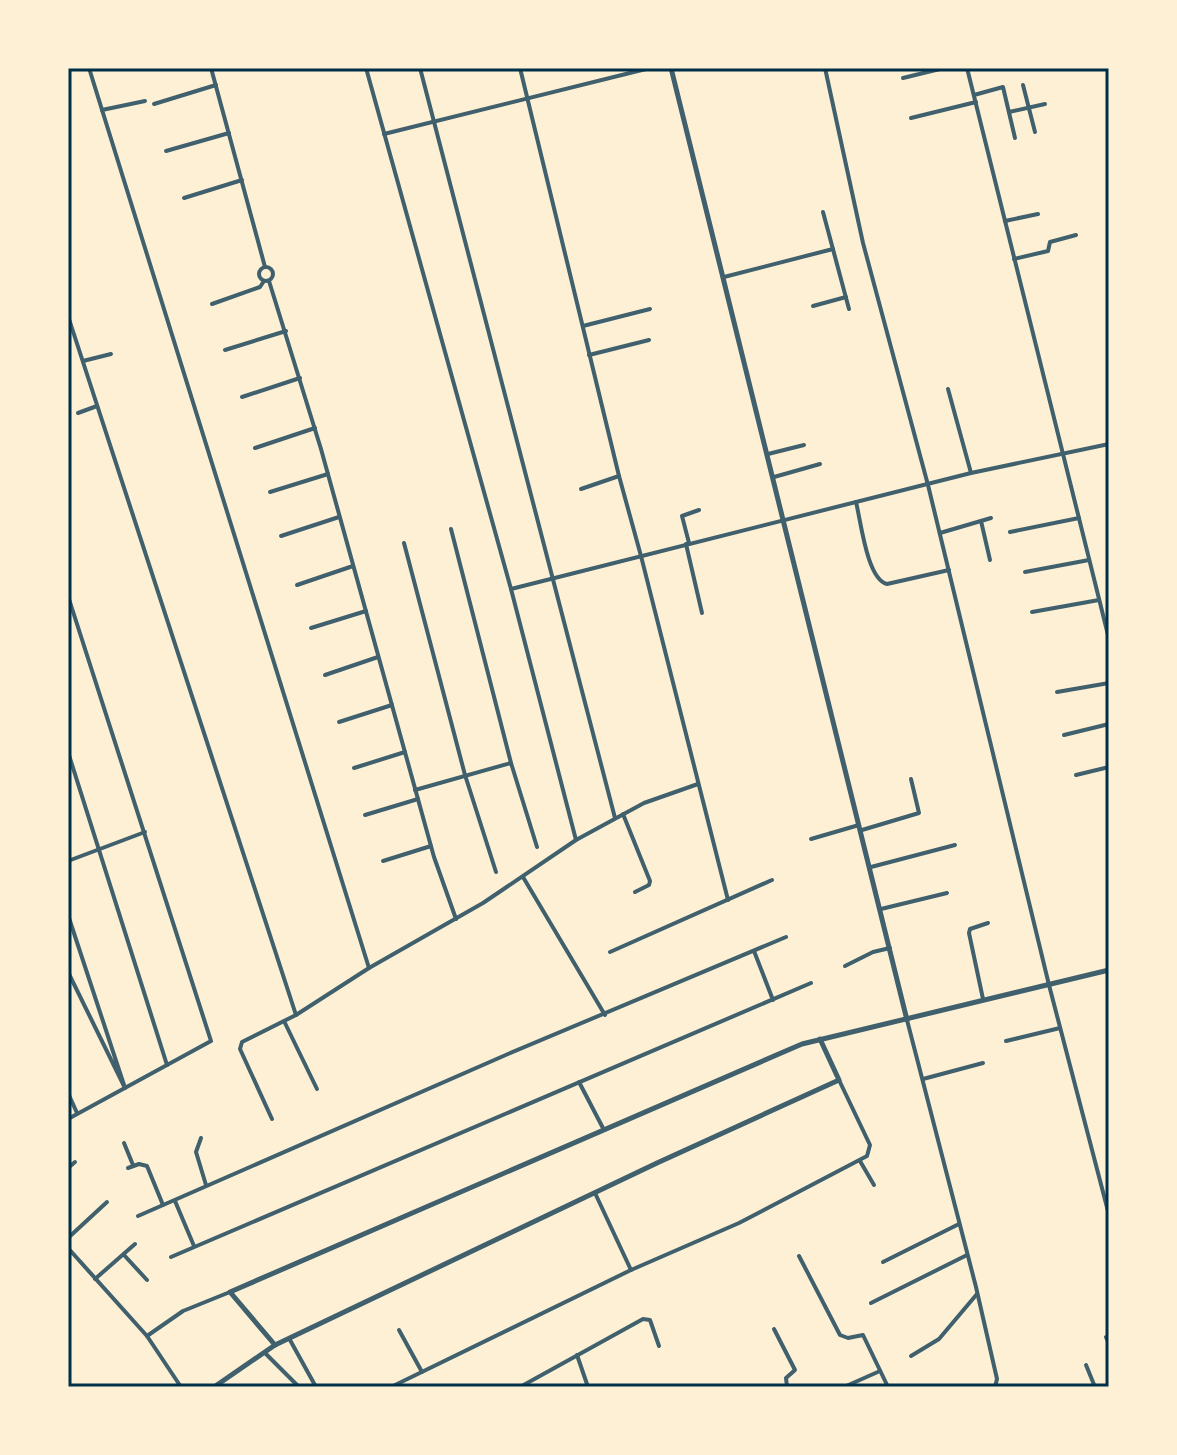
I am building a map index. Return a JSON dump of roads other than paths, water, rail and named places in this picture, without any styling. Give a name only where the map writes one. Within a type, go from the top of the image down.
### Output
[{"type":"street","points":[[89,68],[369,968]]},
{"type":"street","points":[[211,68],[265,267]]},
{"type":"street","points":[[366,68],[511,589],[576,840]]},
{"type":"street","points":[[420,68],[615,818]]},
{"type":"street","points":[[520,68],[619,476],[728,900]]},
{"type":"street","points":[[384,134],[650,68]]},
{"type":"street","points":[[671,68],[977,1294],[997,1379],[995,1387]]},
{"type":"street","points":[[825,68],[863,243],[928,485],[1049,985],[1109,1215]]},
{"type":"street","points":[[903,78],[944,68]]},
{"type":"street","points":[[967,68],[1109,639]]},
{"type":"street","points":[[154,104],[216,85]]},
{"type":"street","points":[[1023,85],[1035,132]]},
{"type":"street","points":[[974,95],[1003,87],[1015,138]]},
{"type":"street","points":[[102,110],[145,101]]},
{"type":"street","points":[[911,118],[976,102]]},
{"type":"street","points":[[1009,112],[1045,104]]},
{"type":"street","points":[[166,151],[230,133]]},
{"type":"street","points":[[184,198],[242,180]]},
{"type":"street","points":[[823,212],[849,309]]},
{"type":"street","points":[[1005,221],[1038,214]]},
{"type":"street","points":[[1014,259],[1048,251],[1050,242],[1076,235]]},
{"type":"street","points":[[724,277],[833,249]]},
{"type":"street","points":[[265,267],[259,272],[260,279],[266,281],[301,378],[431,846],[456,919]]},
{"type":"street","points":[[212,304],[260,287],[272,278],[272,270],[265,267]]},
{"type":"street","points":[[813,306],[846,297]]},
{"type":"street","points":[[583,326],[650,309]]},
{"type":"street","points":[[68,316],[296,1015]]},
{"type":"street","points":[[225,350],[286,331]]},
{"type":"street","points":[[589,355],[649,340]]},
{"type":"street","points":[[83,361],[111,354]]},
{"type":"street","points":[[242,397],[301,378]]},
{"type":"street","points":[[948,389],[971,473]]},
{"type":"street","points":[[78,413],[97,406]]},
{"type":"street","points":[[255,448],[315,428]]},
{"type":"street","points":[[511,589],[971,473],[1109,444]]},
{"type":"street","points":[[768,454],[804,445]]},
{"type":"street","points":[[774,477],[820,464]]},
{"type":"street","points":[[270,492],[328,474]]},
{"type":"street","points":[[581,489],[619,476]]},
{"type":"street","points":[[856,502],[872,572],[880,582],[887,584],[949,570]]},
{"type":"street","points":[[699,510],[682,516],[702,613]]},
{"type":"street","points":[[281,536],[340,517]]},
{"type":"street","points":[[940,533],[991,518]]},
{"type":"street","points":[[1010,532],[1079,518]]},
{"type":"street","points":[[981,521],[990,560]]},
{"type":"street","points":[[451,529],[511,763],[537,847]]},
{"type":"street","points":[[404,543],[465,775],[496,872]]},
{"type":"street","points":[[1025,572],[1089,560]]},
{"type":"street","points":[[297,585],[353,566]]},
{"type":"street","points":[[68,598],[211,1041],[68,1119]]},
{"type":"street","points":[[1032,612],[1099,600]]},
{"type":"street","points":[[311,628],[366,611]]},
{"type":"street","points":[[325,675],[378,657]]},
{"type":"street","points":[[1057,692],[1109,683]]},
{"type":"street","points":[[339,722],[392,705]]},
{"type":"street","points":[[1064,735],[1109,724]]},
{"type":"street","points":[[68,752],[167,1065]]},
{"type":"street","points":[[354,768],[405,752]]},
{"type":"street","points":[[415,790],[511,763]]},
{"type":"street","points":[[1076,775],[1109,767]]},
{"type":"street","points":[[811,839],[919,813],[911,779]]},
{"type":"street","points":[[272,1119],[240,1049],[242,1042],[296,1015],[369,968],[456,919],[576,840],[623,814],[698,784]]},
{"type":"street","points":[[365,815],[418,799]]},
{"type":"street","points":[[623,814],[650,881],[649,885],[635,892]]},
{"type":"street","points":[[68,861],[145,832]]},
{"type":"street","points":[[871,867],[955,845]]},
{"type":"street","points":[[383,861],[431,846]]},
{"type":"street","points":[[523,877],[605,1015]]},
{"type":"street","points":[[610,952],[772,880]]},
{"type":"street","points":[[881,909],[947,893]]},
{"type":"street","points":[[68,915],[125,1088]]},
{"type":"street","points":[[983,999],[969,933],[970,929],[988,923]]},
{"type":"street","points":[[138,1216],[786,937]]},
{"type":"street","points":[[845,966],[873,952],[890,948]]},
{"type":"street","points":[[754,951],[773,1000]]},
{"type":"street","points":[[147,1336],[183,1311],[820,1039],[1109,970]]},
{"type":"street","points":[[68,972],[125,1088]]},
{"type":"street","points":[[171,1257],[811,983]]},
{"type":"street","points":[[284,1021],[317,1089]]},
{"type":"street","points":[[1006,1041],[1060,1028]]},
{"type":"street","points":[[391,1387],[631,1270],[739,1223],[867,1156],[870,1145],[820,1039]]},
{"type":"street","points":[[923,1079],[983,1063]]},
{"type":"street","points":[[214,1387],[275,1345],[839,1080]]},
{"type":"street","points":[[579,1082],[604,1130]]},
{"type":"street","points":[[68,1093],[77,1114]]},
{"type":"street","points":[[201,1138],[196,1152],[207,1185]]},
{"type":"street","points":[[124,1143],[130,1167],[147,1166],[163,1205]]},
{"type":"street","points":[[860,1161],[874,1185]]},
{"type":"street","points":[[68,1168],[75,1162]]},
{"type":"street","points":[[595,1193],[631,1270]]},
{"type":"street","points":[[174,1200],[194,1246]]},
{"type":"street","points":[[68,1238],[107,1202]]},
{"type":"street","points":[[883,1262],[959,1224]]},
{"type":"street","points":[[95,1279],[135,1244]]},
{"type":"street","points":[[68,1248],[147,1336],[181,1387]]},
{"type":"street","points":[[124,1255],[147,1280]]},
{"type":"street","points":[[871,1303],[967,1255]]},
{"type":"street","points":[[799,1256],[840,1335],[848,1338],[863,1335],[888,1387]]},
{"type":"street","points":[[230,1292],[275,1345]]},
{"type":"street","points":[[911,1356],[939,1339],[977,1294]]},
{"type":"street","points":[[520,1387],[647,1318],[659,1346]]},
{"type":"street","points":[[774,1329],[795,1370],[786,1378],[787,1387]]},
{"type":"street","points":[[399,1330],[422,1372]]},
{"type":"street","points":[[1106,1337],[1109,1343]]},
{"type":"street","points":[[290,1340],[316,1387]]},
{"type":"street","points":[[265,1353],[299,1387]]},
{"type":"street","points":[[577,1355],[588,1387]]},
{"type":"street","points":[[1086,1365],[1095,1387]]},
{"type":"street","points":[[844,1387],[880,1371]]}]
